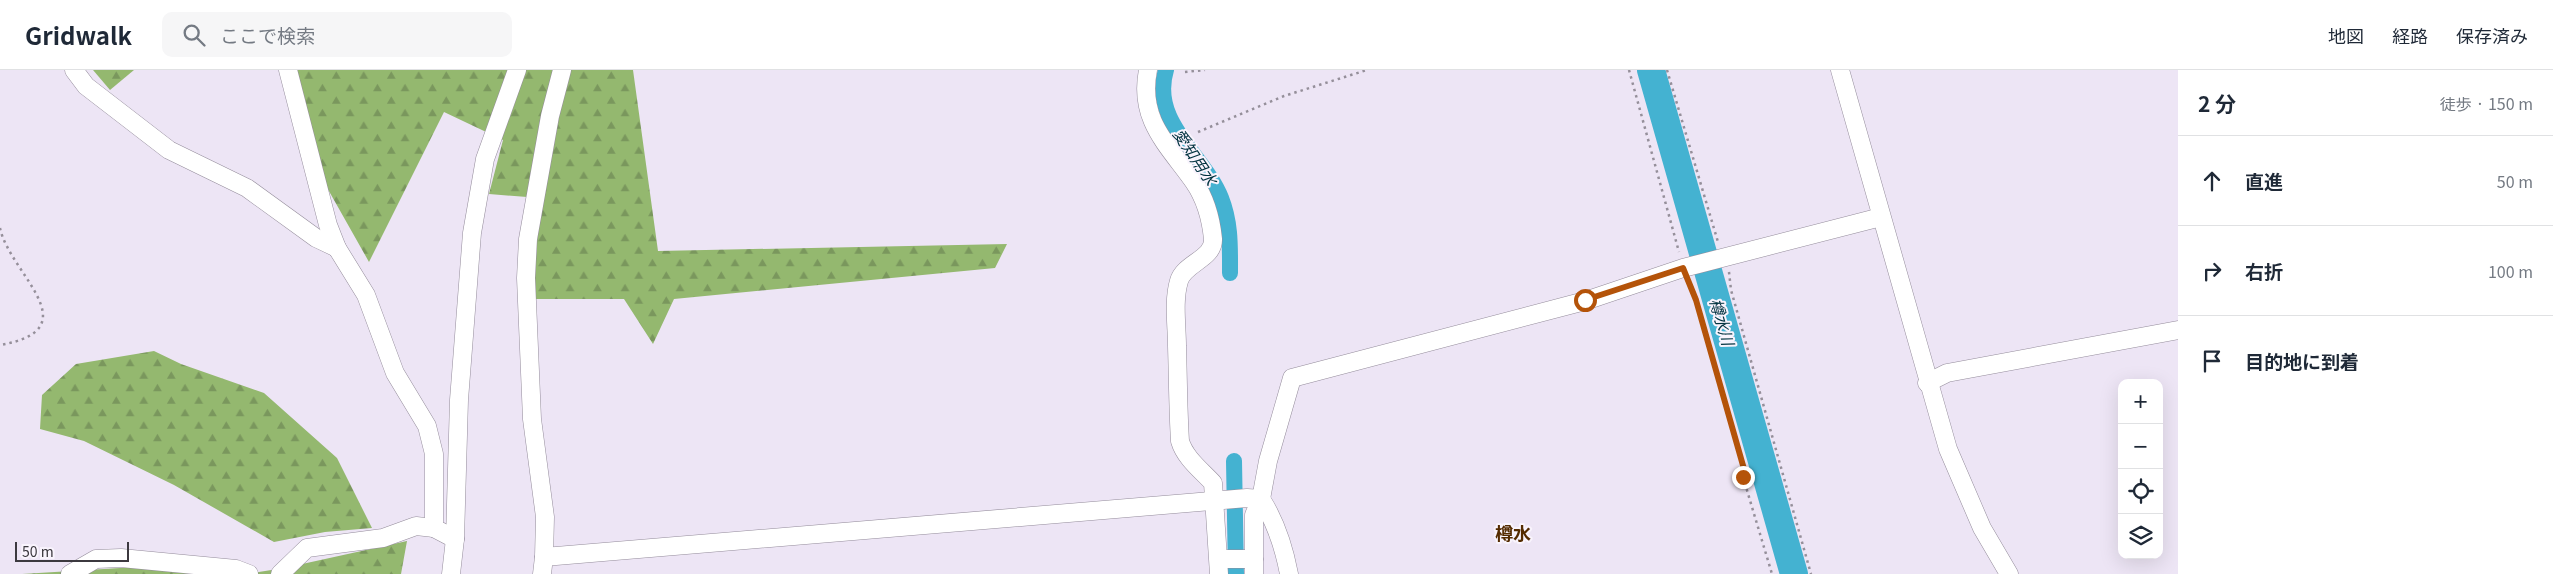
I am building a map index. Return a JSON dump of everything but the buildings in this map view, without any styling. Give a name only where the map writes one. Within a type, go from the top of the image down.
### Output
[{"type":"street","points":[[74,70],[86,86],[169,150],[246,188],[316,238],[337,248]]},
{"type":"street","points":[[288,70],[328,225],[337,248],[366,294],[396,374],[427,426],[434,454],[434,528]]},
{"type":"street","points":[[451,574],[455,539],[459,400],[472,233],[485,159],[517,70]]},
{"type":"street","points":[[562,70],[550,116],[531,220],[526,278],[532,419],[545,517],[543,566],[1215,500],[1254,499],[1270,513],[1290,574]]},
{"type":"street","points":[[1148,70],[1146,96],[1149,113],[1156,130],[1169,152],[1194,182],[1202,196],[1209,217],[1213,241],[1209,252],[1186,269],[1179,280],[1176,298],[1180,441],[1188,457],[1213,483],[1219,567],[1254,567],[1254,499],[1268,461],[1292,378],[1585,300],[1683,268],[1881,217]]},
{"type":"street","points":[[1840,70],[1948,449],[1982,528],[2009,574]]},
{"type":"street","points":[[1928,384],[1948,373],[2178,330]]},
{"type":"street","points":[[280,574],[307,548],[383,538],[416,526],[434,528],[455,539]]},
{"type":"street","points":[[70,574],[96,559],[121,558],[236,569],[249,574]]},
{"type":"path","points":[[1185,72],[1205,70]]},
{"type":"path","points":[[1198,132],[1284,96],[1367,70]]},
{"type":"path","points":[[1629,70],[1683,268],[1696,300],[1744,469],[1743,477],[1772,574]]},
{"type":"path","points":[[1667,70],[1720,258],[1728,263],[1730,290],[1811,574]]},
{"type":"path","points":[[0,228],[7,249],[40,298],[43,313],[41,324],[36,332],[23,340],[0,345]]},
{"type":"green space","points":[[93,70],[134,70],[110,90]]},
{"type":"green space","points":[[294,70],[633,70],[658,251],[1007,244],[995,268],[674,299],[653,344],[624,299],[533,299],[540,198],[489,194],[503,140],[444,112],[369,262],[321,177]]},
{"type":"green space","points":[[154,351],[181,364],[264,393],[337,458],[372,528],[325,532],[274,542],[174,485],[84,441],[40,429],[42,395],[76,364]]},
{"type":"green space","points":[[407,541],[401,574],[246,574],[284,568]]},
{"type":"green space","points":[[169,565],[217,574],[22,574]]},
{"type":"waterway","name":"愛知用水","points":[[1166,70],[1163,89],[1165,106],[1181,137],[1213,182],[1224,207],[1229,236],[1230,273]]},
{"type":"waterway","name":"樽水川","points":[[1651,70],[1794,574]]},
{"type":"waterway","name":"愛知用水","points":[[1234,461],[1236,574]]},
{"type":"district","name":"樽水","points":[[1513,534]]},
{"type":"route","points":[[1585,300],[1683,268],[1696,300],[1744,469],[1743,477]]}]
